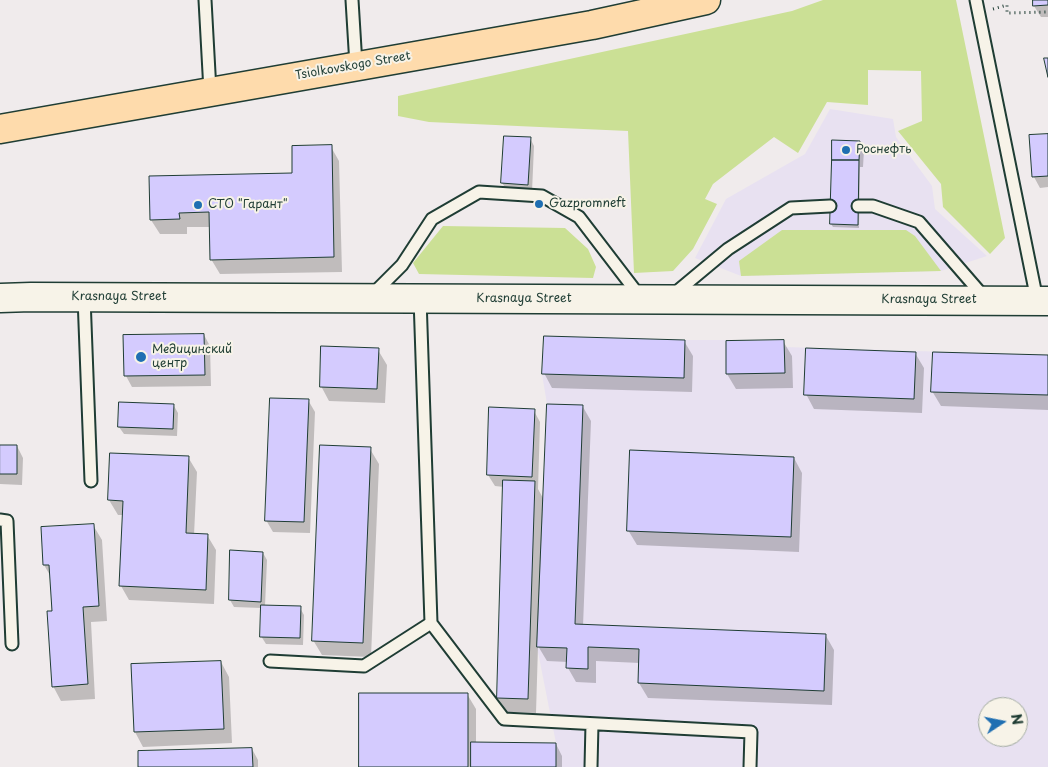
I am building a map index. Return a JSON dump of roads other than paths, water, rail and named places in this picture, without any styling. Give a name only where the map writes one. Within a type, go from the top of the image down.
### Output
[{"type":"main road","name":"Tsiolkovskogo Street","points":[[0,129],[592,25],[706,0]]},
{"type":"main road","name":"Krasnaya Street","points":[[0,298],[1043,300]]},
{"type":"lane","points":[[205,0],[210,91]]},
{"type":"lane","points":[[352,0],[356,65]]},
{"type":"lane","points":[[976,0],[1043,300]]},
{"type":"lane","points":[[369,298],[402,265],[432,219],[479,192],[542,196],[579,217],[655,299],[791,208],[830,206]]},
{"type":"lane","points":[[858,206],[873,206],[919,222],[987,300]]},
{"type":"lane","points":[[84,297],[91,481]]},
{"type":"lane","points":[[420,298],[431,623],[504,719],[750,732],[750,767]]},
{"type":"lane","points":[[0,520],[7,521],[12,644]]},
{"type":"lane","points":[[270,661],[364,666],[431,623]]},
{"type":"lane","points":[[591,767],[592,724]]},
{"type":"place","name":"Роснефть","points":[[846,150]]},
{"type":"place","name":"Gazpromneft","points":[[539,204]]},
{"type":"place","name":"СТО \"Гарант\"","points":[[198,205]]},
{"type":"place","name":"Медицинский центр","points":[[141,357]]}]
